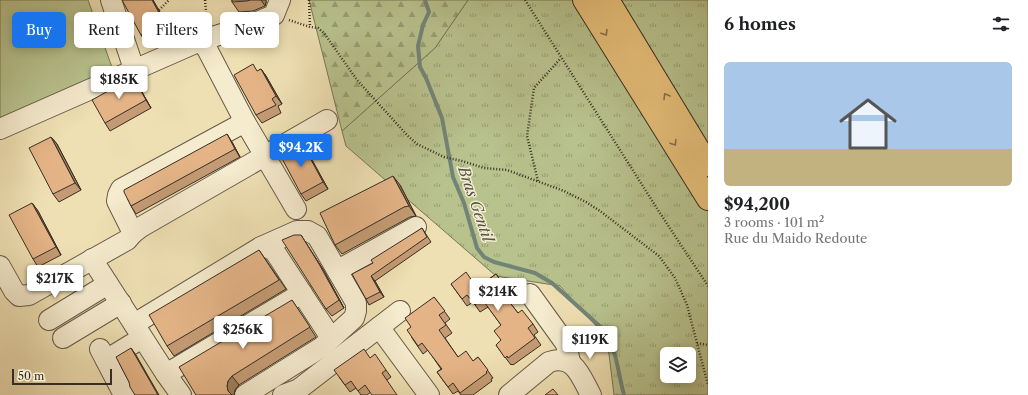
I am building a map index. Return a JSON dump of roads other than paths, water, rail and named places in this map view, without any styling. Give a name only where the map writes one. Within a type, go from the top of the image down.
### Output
[{"type":"main road","points":[[584,0],[708,199]]},
{"type":"main road","points":[[608,0],[708,165]]},
{"type":"street","points":[[111,0],[134,69]]},
{"type":"street","points":[[212,37],[250,25],[277,8]]},
{"type":"street","points":[[0,129],[183,48]]},
{"type":"street","points":[[207,48],[245,122],[266,155],[296,209]]},
{"type":"street","points":[[0,266],[19,296],[29,295],[130,237],[141,227],[327,120]]},
{"type":"street","points":[[130,237],[117,201],[121,189],[245,122]]},
{"type":"street","points":[[338,270],[416,227]]},
{"type":"street","points":[[124,395],[103,354],[261,247],[297,231],[308,231],[317,236],[356,303],[354,318],[322,346],[245,395]]},
{"type":"street","points":[[261,247],[269,248],[275,252],[331,338]]},
{"type":"street","points":[[92,259],[181,395]]},
{"type":"street","points":[[49,320],[108,284]]},
{"type":"street","points":[[166,374],[302,293]]},
{"type":"street","points":[[530,294],[566,344],[566,361]]},
{"type":"street","points":[[63,338],[120,303]]},
{"type":"street","points":[[282,395],[299,389],[400,311]]},
{"type":"street","points":[[379,327],[429,395]]},
{"type":"street","points":[[509,395],[549,362],[557,359],[566,361],[577,368],[591,395]]},
{"type":"waterway","name":"Bras Gentil","points":[[425,0],[429,12],[423,25],[418,46],[420,67],[442,118],[453,177],[464,203],[477,248],[484,257],[494,262],[535,273],[552,283],[605,331],[615,354],[624,395]]}]
